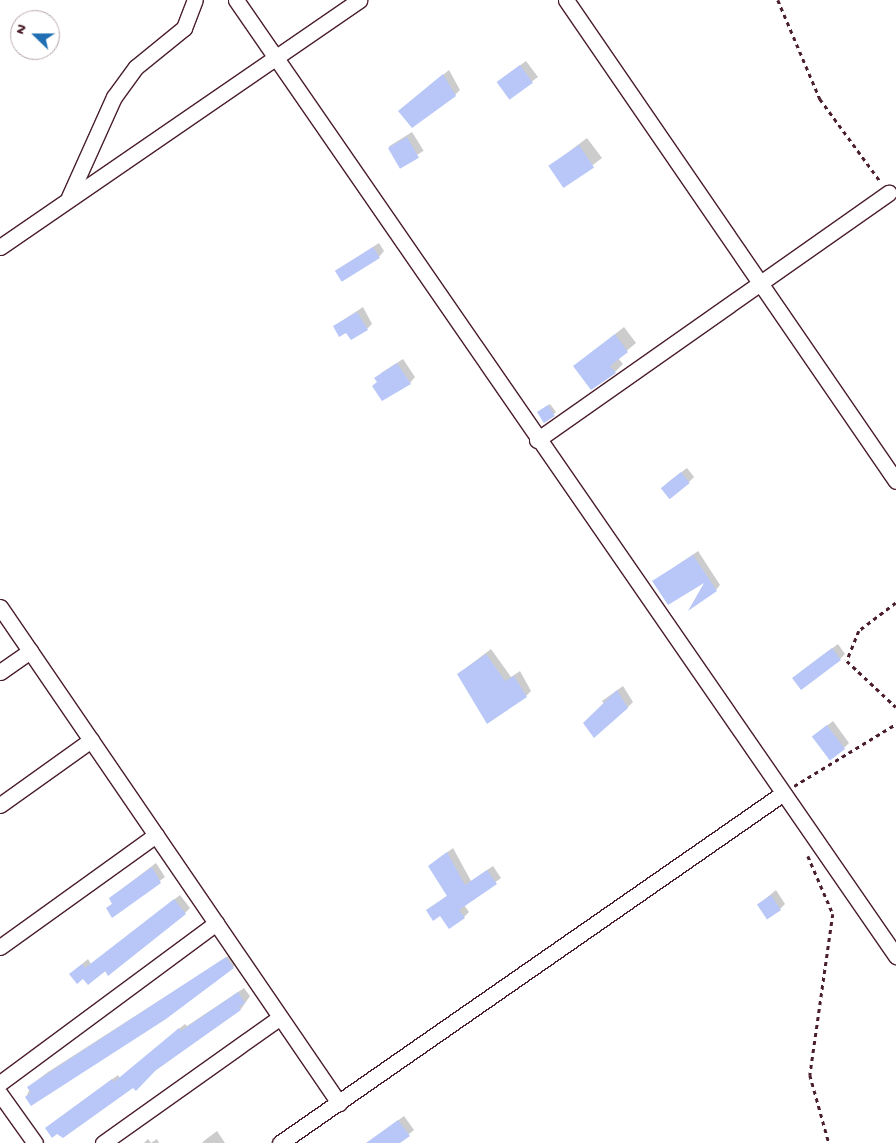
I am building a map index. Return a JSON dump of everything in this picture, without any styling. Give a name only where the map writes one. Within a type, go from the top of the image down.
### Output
[{"type":"street","points":[[67,200],[114,97],[136,67],[184,28],[196,0]]},
{"type":"street","points":[[236,0],[537,440],[896,956]]},
{"type":"street","points":[[0,247],[359,0]]},
{"type":"street","points":[[566,0],[896,481]]},
{"type":"street","points":[[537,440],[889,193]]},
{"type":"street","points":[[0,607],[338,1103]]},
{"type":"street","points":[[0,672],[30,651]]},
{"type":"street","points":[[0,805],[91,740]]},
{"type":"street","points":[[280,1143],[782,794]]},
{"type":"street","points":[[0,947],[156,835]]},
{"type":"street","points":[[0,1083],[216,923]]},
{"type":"street","points":[[103,1143],[280,1017]]},
{"type":"street","points":[[0,1094],[35,1143]]},
{"type":"path","points":[[778,0],[820,99],[889,193]]},
{"type":"path","points":[[896,603],[859,631],[847,661],[896,707]]},
{"type":"path","points":[[782,794],[896,724]]},
{"type":"path","points":[[807,854],[832,914],[810,1075],[830,1143]]},
{"type":"building","points":[[520,65],[533,83],[509,100],[497,82]]},
{"type":"building","points":[[443,74],[456,96],[412,128],[398,111]]},
{"type":"building","points":[[407,137],[419,158],[400,169],[388,148]]},
{"type":"building","points":[[579,145],[594,167],[563,188],[548,166]]},
{"type":"building","points":[[373,247],[380,258],[342,282],[335,271]]},
{"type":"building","points":[[357,312],[368,330],[351,340],[346,333],[339,337],[333,326]]},
{"type":"building","points":[[615,334],[628,352],[610,366],[616,373],[591,390],[573,366]]},
{"type":"building","points":[[397,363],[411,384],[382,401],[372,386],[377,382],[374,378]]},
{"type":"building","points":[[548,405],[555,416],[544,423],[537,412]]},
{"type":"building","points":[[681,472],[690,483],[670,499],[661,488]]},
{"type":"building","points":[[693,555],[717,591],[688,611],[704,583],[668,605],[652,581]]},
{"type":"building","points":[[832,648],[841,660],[801,690],[792,678]]},
{"type":"building","points":[[486,654],[505,681],[514,676],[527,697],[487,724],[457,674]]},
{"type":"building","points":[[617,690],[628,708],[594,738],[583,723]]},
{"type":"building","points":[[827,725],[845,749],[830,760],[812,736]]},
{"type":"building","points":[[447,852],[465,885],[487,870],[497,884],[459,910],[465,918],[449,929],[440,916],[433,921],[426,910],[447,896],[428,866]]},
{"type":"building","points":[[152,867],[161,883],[112,918],[106,908],[112,904],[109,898]]},
{"type":"building","points":[[771,895],[781,910],[767,919],[757,905]]},
{"type":"building","points":[[174,899],[186,914],[108,976],[105,971],[88,985],[83,979],[77,984],[69,974],[82,964],[85,968]]},
{"type":"building","points":[[226,957],[234,968],[166,1019],[31,1106],[25,1097],[31,1093],[27,1087]]},
{"type":"building","points":[[238,992],[245,1003],[239,1007],[241,1010],[156,1070],[136,1091],[133,1088],[63,1138],[57,1134],[52,1138],[45,1128],[112,1079],[114,1082],[179,1028],[181,1031]]},
{"type":"building","points":[[398,1120],[410,1136],[400,1143],[366,1143]]}]
